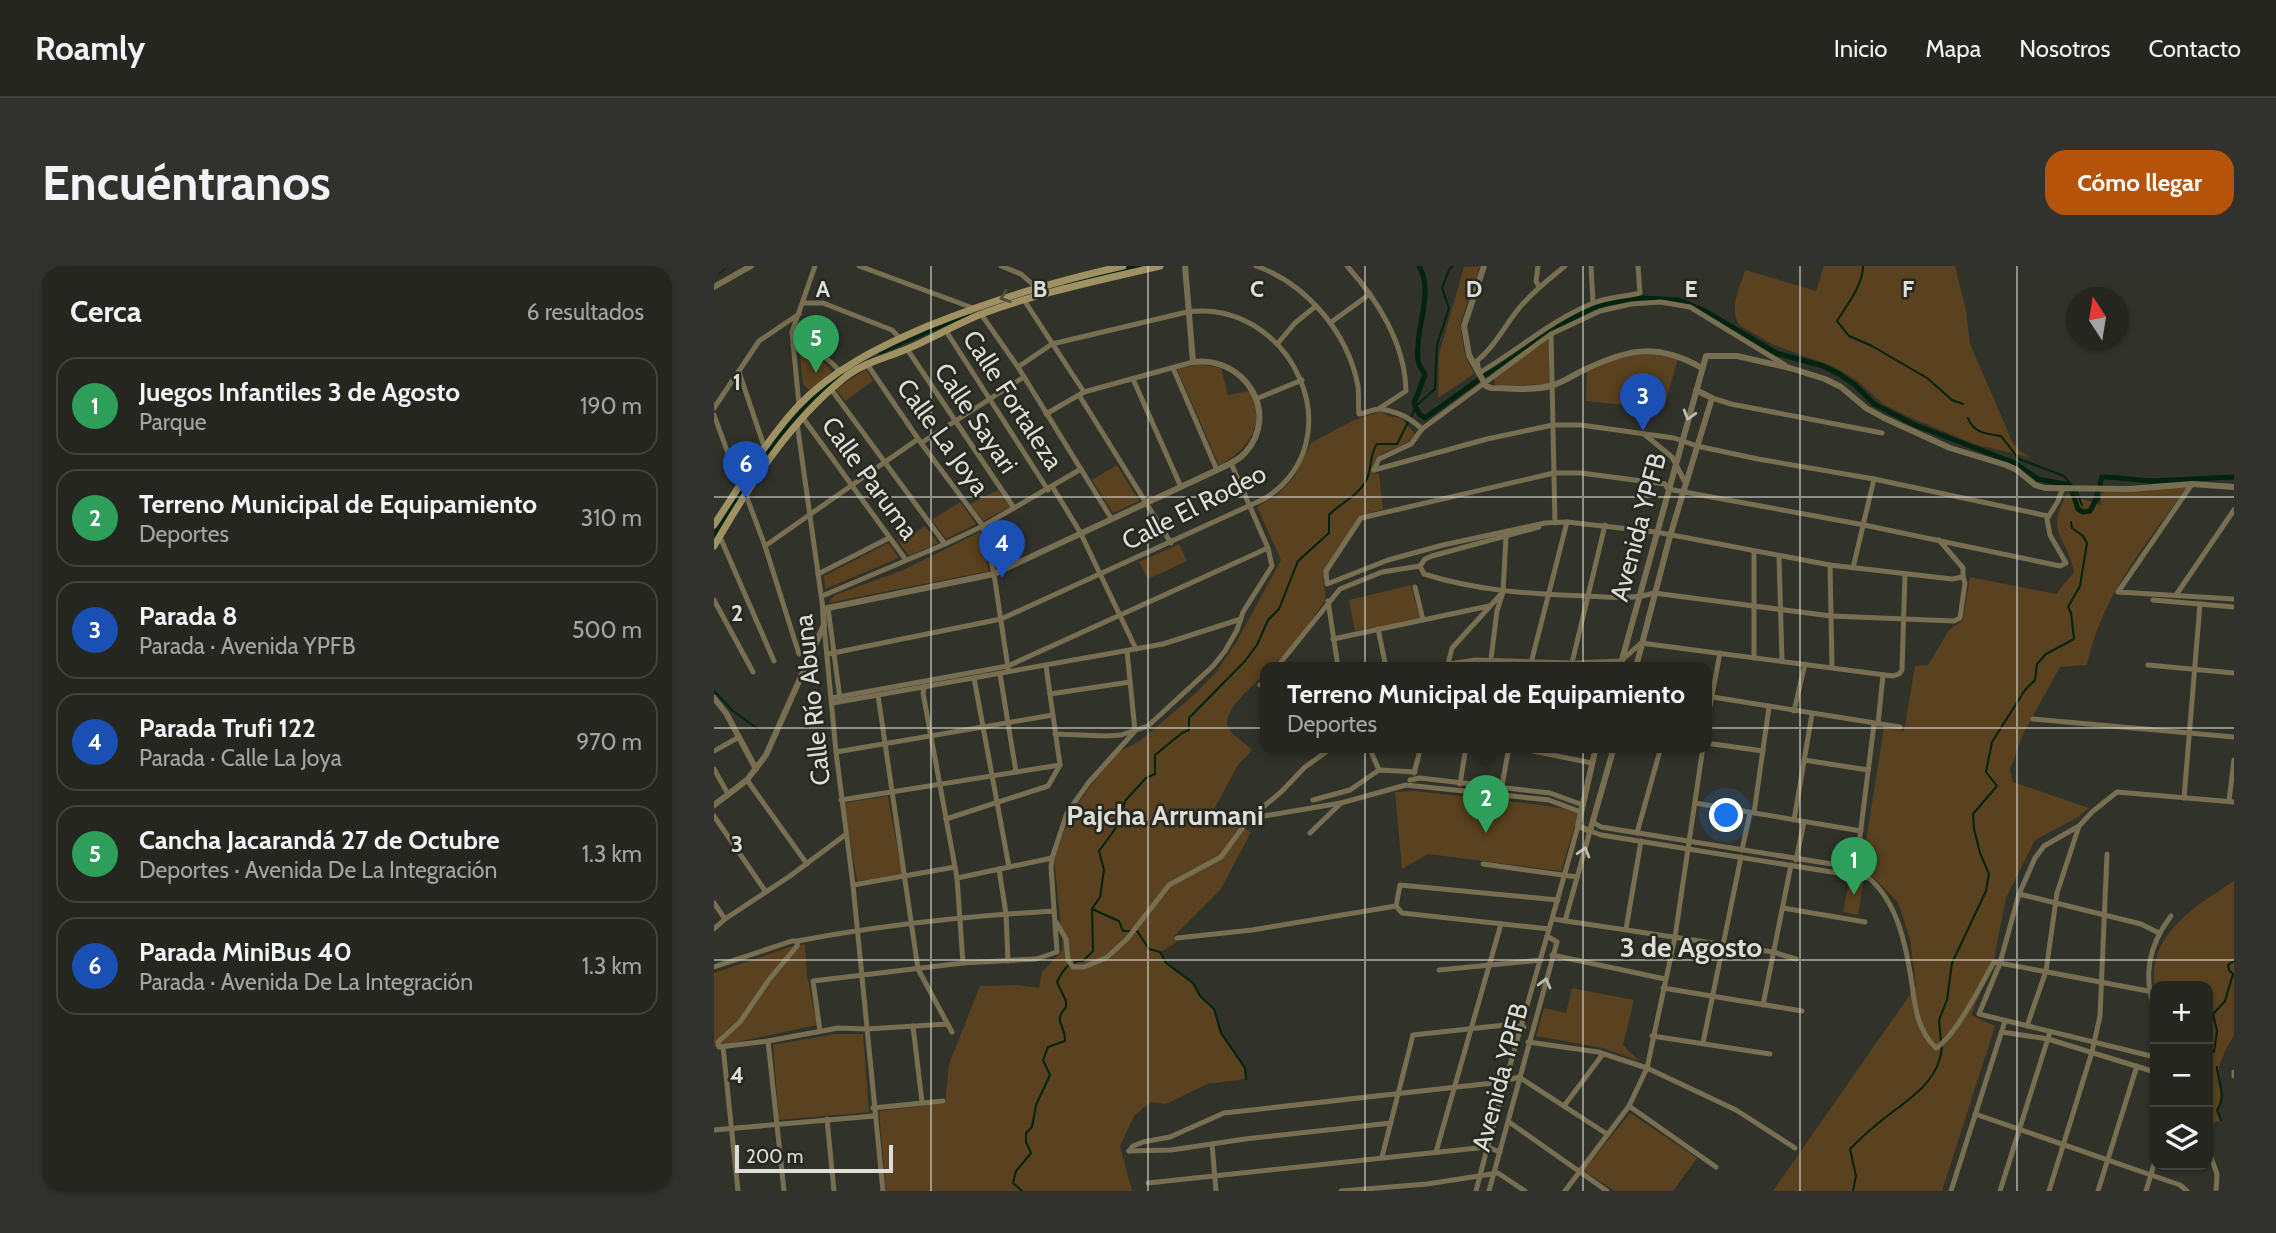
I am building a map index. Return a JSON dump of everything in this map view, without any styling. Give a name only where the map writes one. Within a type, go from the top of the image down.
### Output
[{"type":"main road","points":[[714,525],[765,449],[799,405],[839,371],[871,351],[973,308],[1037,286],[1160,266]]},
{"type":"main road","points":[[714,546],[746,495],[800,421],[844,377],[867,364],[907,349],[981,314],[1124,270]]},
{"type":"street","points":[[714,287],[751,266]]},
{"type":"street","points":[[799,405],[792,332],[815,266]]},
{"type":"street","points":[[859,266],[973,308]]},
{"type":"street","points":[[1001,266],[1021,274],[1037,286],[1041,295]]},
{"type":"street","points":[[1185,266],[1193,362]]},
{"type":"street","points":[[1256,266],[1290,283],[1316,306],[1330,323],[1341,342],[1357,386],[1359,414],[1380,408],[1406,391],[1407,381],[1391,329],[1370,294],[1347,266]]},
{"type":"street","points":[[1484,266],[1464,326],[1469,355],[1481,378],[1491,388],[1552,386],[1607,359],[1631,353],[1670,353],[1702,368]]},
{"type":"street","points":[[1538,266],[1536,281],[1539,287]]},
{"type":"street","points":[[1481,378],[1477,360],[1501,335],[1539,287],[1565,266]]},
{"type":"street","points":[[1591,266],[1593,303]]},
{"type":"street","points":[[1638,266],[1640,293],[1593,303],[1553,324],[1481,378],[1422,429],[1411,444],[1379,459],[1374,470],[1487,439],[1553,425],[1581,425],[1682,440],[1698,446],[1874,479],[2048,516]]},
{"type":"street","points":[[1330,323],[1370,294]]},
{"type":"street","points":[[1024,300],[1171,543]]},
{"type":"street","points":[[1481,378],[1550,334],[1587,316],[1610,308],[1647,302],[1679,304],[1699,313],[1790,368],[1841,387],[1866,408],[1950,448],[2017,470],[2035,485],[2065,489],[2192,485],[2234,487]]},
{"type":"street","points":[[804,303],[823,303],[892,330],[900,338]]},
{"type":"street","points":[[1278,343],[1295,323],[1316,306]]},
{"type":"street","name":"Calle El Rodeo","points":[[831,654],[1001,620],[1264,499],[1282,486],[1303,452],[1308,416],[1302,380],[1278,343],[1256,325],[1242,318],[1205,310],[1187,312],[1052,344],[1018,367]]},
{"type":"street","points":[[714,408],[759,341],[799,314]]},
{"type":"street","points":[[981,314],[1018,367],[1111,518]]},
{"type":"street","name":"Calle Fortaleza","points":[[946,331],[1080,532],[1136,649]]},
{"type":"street","points":[[1550,334],[1557,522]]},
{"type":"street","points":[[793,345],[823,356],[833,362],[839,371]]},
{"type":"street","name":"Calle Sayari","points":[[907,349],[1014,508]]},
{"type":"street","name":"Avenida YPFB","points":[[1621,662],[1706,356],[1737,356],[1790,368]]},
{"type":"street","points":[[840,699],[825,608],[994,574],[1231,463],[1245,453],[1255,435],[1258,418],[1256,399],[1243,378],[1229,367],[1213,362],[1193,362],[1081,393],[1046,414]]},
{"type":"street","name":"Calle La Joya","points":[[867,364],[983,526],[1009,666]]},
{"type":"street","points":[[1173,368],[1217,470]]},
{"type":"street","points":[[738,372],[765,449]]},
{"type":"street","points":[[765,546],[885,462],[1024,377]]},
{"type":"street","points":[[1133,379],[1181,487]]},
{"type":"street","points":[[1256,399],[1302,380]]},
{"type":"street","points":[[831,389],[945,544]]},
{"type":"street","points":[[1696,390],[1731,404],[1882,433]]},
{"type":"street","name":"Avenida YPFB","points":[[1637,662],[1670,536],[1712,398]]},
{"type":"street","points":[[1380,408],[1403,414],[1422,429]]},
{"type":"street","points":[[714,415],[740,486]]},
{"type":"street","name":"Calle Paruma","points":[[800,421],[852,485],[906,560]]},
{"type":"street","name":"Calle Río Abuna","points":[[800,421],[818,574],[825,608],[824,625],[831,654],[836,752],[858,930],[883,1191]]},
{"type":"street","points":[[1643,433],[1664,449],[1686,484]]},
{"type":"street","points":[[1055,734],[1096,737],[1135,731],[1148,726],[1213,666],[1231,640],[1272,565],[1268,548],[1231,463]]},
{"type":"street","points":[[822,596],[983,526],[1081,469]]},
{"type":"street","points":[[1963,577],[1952,579],[1830,565],[1656,532],[1567,522],[1545,523],[1443,545],[1388,560],[1327,584],[1326,571],[1362,518],[1554,473],[1581,473],[1665,484],[1668,489],[2064,565],[2066,562],[2047,526],[2048,516],[2065,489]]},
{"type":"street","points":[[1853,568],[1874,479]]},
{"type":"street","points":[[2192,485],[2118,592],[2233,597]]},
{"type":"street","points":[[746,495],[799,654]]},
{"type":"street","points":[[2176,595],[2234,510]]},
{"type":"street","points":[[1281,662],[1340,589],[1382,572],[1420,566],[1425,559],[1432,556],[1557,522]]},
{"type":"street","points":[[1531,662],[1567,522]]},
{"type":"street","points":[[1572,662],[1605,526]]},
{"type":"street","points":[[720,537],[774,661]]},
{"type":"street","points":[[1491,662],[1497,611],[1503,592],[1506,537]]},
{"type":"street","points":[[818,574],[889,538]]},
{"type":"street","points":[[1420,566],[1424,574],[1430,576],[1503,592],[1588,597],[1640,597],[1654,593],[1831,616],[1954,621],[1960,618],[1965,583],[1963,568],[1939,540]]},
{"type":"street","points":[[833,701],[1009,666],[1268,548]]},
{"type":"street","points":[[1754,552],[1754,657]]},
{"type":"street","points":[[1779,557],[1782,661]]},
{"type":"street","points":[[1830,565],[1832,667]]},
{"type":"street","points":[[1622,662],[1641,643],[1884,675],[1899,674],[1902,670],[1905,574]]},
{"type":"street","points":[[1415,587],[1423,620]]},
{"type":"street","points":[[1446,662],[1452,648],[1503,592]]},
{"type":"street","points":[[714,600],[753,672]]},
{"type":"street","points":[[2153,600],[2234,607]]},
{"type":"street","points":[[1328,601],[1336,662]]},
{"type":"street","points":[[2184,797],[2200,604]]},
{"type":"street","points":[[1334,639],[1489,606]]},
{"type":"street","points":[[840,699],[878,695],[1128,651],[1163,644],[1241,619]]},
{"type":"street","points":[[714,805],[747,780],[766,755],[824,625]]},
{"type":"street","points":[[1378,629],[1385,662]]},
{"type":"street","points":[[820,1031],[813,981],[1054,955],[1058,947],[1052,858],[1067,813],[1089,782],[1135,731],[1128,651]]},
{"type":"street","points":[[1712,685],[1720,653]]},
{"type":"street","points":[[1794,711],[1805,664]]},
{"type":"street","points":[[2148,665],[2234,673]]},
{"type":"street","points":[[1009,666],[1003,673],[1016,772]]},
{"type":"street","points":[[946,819],[1048,786],[1060,765],[1046,666]]},
{"type":"street","points":[[1856,871],[1868,770],[1884,675]]},
{"type":"street","points":[[974,678],[1009,867]]},
{"type":"street","points":[[928,681],[923,693],[957,878],[963,963]]},
{"type":"street","points":[[1050,694],[1130,682]]},
{"type":"street","points":[[878,695],[918,969],[952,1032]]},
{"type":"street","points":[[714,698],[726,713],[756,769]]},
{"type":"street","points":[[1712,698],[1900,727]]},
{"type":"street","points":[[1742,850],[1752,813],[1769,707]]},
{"type":"street","points":[[1794,820],[1812,714]]},
{"type":"street","points":[[836,752],[1053,715]]},
{"type":"street","points":[[2033,719],[2234,737]]},
{"type":"street","points":[[714,751],[739,737]]},
{"type":"street","points":[[1712,744],[1763,751]]},
{"type":"street","points":[[1055,919],[1066,939],[1068,960],[1073,967],[1084,967],[1106,958],[1127,939],[1169,885],[1221,857],[1249,819],[1305,767],[1325,753]]},
{"type":"street","points":[[1372,753],[1380,770]]},
{"type":"street","points":[[1408,782],[1415,772],[1420,753]]},
{"type":"street","points":[[1459,790],[1465,753]]},
{"type":"street","points":[[1501,791],[1510,753]]},
{"type":"street","points":[[1539,753],[1592,762]]},
{"type":"street","name":"Avenida YPFB","points":[[1476,1191],[1558,900],[1594,753]]},
{"type":"street","points":[[1565,921],[1612,753]]},
{"type":"street","points":[[1637,833],[1659,753]]},
{"type":"street","points":[[1565,1191],[1629,1106],[1647,1068],[1675,937],[1702,753]]},
{"type":"street","points":[[1804,760],[1868,770]]},
{"type":"street","points":[[2150,1056],[1979,1014],[2000,962],[2020,894],[2035,858],[2044,846],[2079,826],[2116,792],[2232,802],[2234,760]]},
{"type":"street","points":[[841,800],[1060,765]]},
{"type":"street","points":[[714,769],[728,794]]},
{"type":"street","points":[[1313,800],[1350,790],[1380,770],[1415,772]]},
{"type":"street","points":[[1249,819],[1340,803],[1420,778],[1501,791]]},
{"type":"street","points":[[747,780],[807,864]]},
{"type":"street","points":[[1408,782],[1459,790],[1550,793],[1582,808],[1593,822],[1601,827],[1741,857],[1856,871]]},
{"type":"street","points":[[1310,834],[1340,803]]},
{"type":"street","points":[[1695,803],[1861,831]]},
{"type":"street","points":[[714,816],[765,892]]},
{"type":"street","points":[[1763,1005],[1804,821]]},
{"type":"street","points":[[1578,826],[1601,835],[1641,841],[1796,858],[1856,871],[1869,878],[1881,888],[1894,910],[1909,965],[1918,1023],[1928,1041],[1937,1048],[1971,1002],[1994,962],[2148,991]]},
{"type":"street","points":[[2026,1026],[2046,972],[2057,892],[2079,826]]},
{"type":"street","points":[[714,929],[845,835]]},
{"type":"street","points":[[1626,929],[1641,841]]},
{"type":"street","points":[[2049,1191],[2095,1042],[2100,1016],[2107,854]]},
{"type":"street","points":[[1703,1043],[1741,857]]},
{"type":"street","points":[[957,878],[1052,858]]},
{"type":"street","points":[[1483,864],[1577,877]]},
{"type":"street","points":[[853,885],[955,867]]},
{"type":"street","points":[[999,869],[1006,914],[1008,961]]},
{"type":"street","points":[[1396,906],[1400,885],[1558,900]]},
{"type":"street","points":[[2020,894],[2141,924],[2159,933]]},
{"type":"street","points":[[714,903],[725,919]]},
{"type":"street","points":[[1396,906],[1402,913],[1549,929]]},
{"type":"street","points":[[1177,937],[1252,930],[1396,906]]},
{"type":"street","points":[[1783,908],[1865,922]]},
{"type":"street","points":[[714,967],[792,941],[858,930],[1054,911]]},
{"type":"street","points":[[2150,996],[2148,969],[2159,933],[2171,916]]},
{"type":"street","points":[[1552,919],[1773,952],[1796,959]]},
{"type":"street","points":[[1436,1152],[1501,924]]},
{"type":"street","points":[[1547,936],[1557,942],[1552,956]]},
{"type":"street","points":[[798,942],[740,1023],[718,1042],[719,1047],[838,1028],[867,1030],[947,1024]]},
{"type":"street","points":[[1439,970],[1541,960],[1552,956],[1665,979]]},
{"type":"street","name":"Avenida YPFB","points":[[1489,1191],[1552,956]]},
{"type":"street","points":[[1663,988],[1802,1011]]},
{"type":"street","points":[[1951,1191],[2006,1021]]},
{"type":"street","points":[[1382,1157],[1413,1035],[1505,1025],[1523,1026],[1530,1035]]},
{"type":"street","points":[[913,1026],[922,1102]]},
{"type":"street","points":[[2002,1032],[2048,1039],[2150,1070]]},
{"type":"street","points":[[2000,1191],[2050,1032]]},
{"type":"street","points":[[1653,1036],[1770,1054]]},
{"type":"street","points":[[768,1041],[784,1191]]},
{"type":"street","points":[[1528,1042],[1603,1054],[1647,1068],[1736,1110],[1795,1148]]},
{"type":"street","points":[[723,1047],[738,1191]]},
{"type":"street","points":[[1564,1106],[1603,1054]]},
{"type":"street","points":[[2098,1191],[2137,1066]]},
{"type":"street","points":[[1391,1124],[1171,1150],[1129,1151],[1133,1146],[1170,1137],[1224,1113],[1505,1081],[1519,1077],[1607,1134]]},
{"type":"street","points":[[714,1130],[827,1119],[922,1102],[943,1101]]},
{"type":"street","points":[[1629,1106],[1716,1167]]},
{"type":"street","points":[[1975,1114],[2180,1185],[2187,1191]]},
{"type":"street","points":[[827,1119],[834,1191]]},
{"type":"street","points":[[1509,1122],[1607,1191]]},
{"type":"street","points":[[1212,1144],[1216,1191]]},
{"type":"street","points":[[1148,1183],[1487,1147],[1500,1152]]},
{"type":"street","points":[[2213,1163],[2217,1174],[2216,1191]]},
{"type":"street","points":[[2146,1191],[2152,1170]]},
{"type":"street","points":[[1341,1191],[1426,1188],[1498,1173],[1525,1191]]},
{"type":"shaded area","points":[[1480,266],[1460,325],[1465,355],[1474,374],[1438,398],[1439,354],[1464,267]]},
{"type":"shaded area","points":[[1824,266],[1955,266],[1966,310],[1970,344],[2012,441],[2020,451],[2032,458],[1974,444],[1909,417],[1883,404],[1855,379],[1832,366],[1774,345],[1740,326],[1735,306],[1745,270],[1816,291]]},
{"type":"shaded area","points":[[1549,340],[1549,384],[1495,384],[1494,378]]},
{"type":"shaded area","points":[[1645,353],[1678,358],[1664,409],[1586,401],[1587,371],[1624,356]]},
{"type":"shaded area","points":[[805,354],[825,363],[832,372],[810,391],[803,384],[800,357]]},
{"type":"shaded area","points":[[1198,364],[1221,368],[1228,395],[1249,391],[1254,403],[1256,424],[1252,434],[1239,452],[1219,465],[1177,369]]},
{"type":"shaded area","points":[[866,369],[873,381],[845,401],[836,389]]},
{"type":"shaded area","points":[[1381,411],[1388,416],[1401,418],[1415,434],[1409,441],[1378,457],[1372,473],[1379,474],[1383,509],[1362,515],[1326,571],[1323,580],[1326,599],[1296,642],[1277,662],[1260,662],[1260,679],[1229,713],[1228,727],[1252,750],[1238,765],[1212,813],[1251,832],[1221,889],[1173,937],[1177,942],[1161,952],[1166,963],[1193,983],[1200,996],[1214,1009],[1221,1033],[1245,1068],[1246,1079],[1207,1084],[1166,1104],[1151,1102],[1134,1116],[1120,1146],[1132,1191],[886,1191],[879,1111],[945,1103],[949,1064],[980,986],[1017,985],[1039,988],[1042,972],[1063,950],[1054,857],[1073,810],[1120,751],[1140,741],[1195,694],[1217,671],[1236,643],[1281,560],[1257,507],[1277,495],[1295,476],[1311,443],[1354,420]]},
{"type":"shaded area","points":[[1117,465],[1139,501],[1113,513],[1092,480]]},
{"type":"shaded area","points":[[2187,487],[2141,550],[2114,593],[2094,639],[2087,665],[2060,667],[2023,734],[2010,770],[2013,782],[2089,808],[2077,818],[2035,840],[2006,898],[1994,959],[1971,1015],[1995,1026],[1942,1191],[1773,1191],[1916,986],[1910,939],[1898,902],[1862,866],[1884,728],[1904,731],[1915,666],[1928,665],[1949,630],[1963,620],[1970,577],[2056,594],[2074,572],[2057,526],[2060,507],[2067,494],[2101,505],[2101,495],[2105,491]]},
{"type":"shaded area","points":[[998,490],[1010,507],[983,521],[970,504]]},
{"type":"shaded area","points":[[960,502],[976,524],[946,539],[932,520]]},
{"type":"shaded area","points":[[925,526],[938,543],[909,556],[899,543]]},
{"type":"shaded area","points":[[980,532],[989,571],[828,603],[835,595],[903,570]]},
{"type":"shaded area","points":[[888,543],[899,558],[825,589],[824,576]]},
{"type":"shaded area","points":[[1179,544],[1187,561],[1148,579],[1139,562]]},
{"type":"shaded area","points":[[1411,585],[1420,619],[1355,631],[1349,600]]},
{"type":"shaded area","points":[[1415,791],[1542,805],[1579,812],[1561,871],[1428,854],[1402,869],[1395,792]]},
{"type":"shaded area","points":[[888,796],[902,874],[857,881],[844,803]]},
{"type":"shaded area","points":[[1850,876],[1864,878],[1858,915],[1843,912]]},
{"type":"shaded area","points":[[2234,881],[2234,1036],[2223,1056],[2218,1073],[2222,1097],[2217,1110],[2221,1120],[2213,1123],[2213,981],[2154,981],[2154,972],[2157,954],[2165,939],[2175,925]]},
{"type":"shaded area","points":[[805,944],[807,975],[817,1025],[714,1047],[714,973]]},
{"type":"shaded area","points":[[1572,988],[1634,1000],[1623,1045],[1639,1061],[1603,1048],[1536,1036],[1544,1008],[1566,1013]]},
{"type":"shaded area","points":[[835,1034],[863,1034],[869,1112],[779,1120],[773,1045]]},
{"type":"shaded area","points":[[1630,1113],[1697,1158],[1673,1191],[1615,1191],[1583,1171]]},
{"type":"waterway","points":[[714,277],[728,266]]},
{"type":"waterway","points":[[1067,283],[1138,266]]},
{"type":"waterway","points":[[1419,266],[1425,300],[1418,360],[1425,375],[1414,403],[1419,414],[1425,418],[1541,335],[1592,308],[1641,298],[1679,300],[1705,311],[1776,353],[1823,366],[1839,374],[1874,404],[1915,425],[2015,463],[2038,479],[2070,485],[2078,509],[2083,512],[2090,511],[2097,498],[2097,491]]},
{"type":"waterway","points":[[1022,1191],[1013,1183],[1016,1171],[1031,1153],[1026,1142],[1026,1133],[1032,1127],[1036,1105],[1050,1075],[1043,1060],[1048,1047],[1065,1041],[1060,1017],[1066,1007],[1066,1001],[1057,982],[1067,967],[1083,961],[1093,951],[1092,909],[1100,897],[1104,870],[1099,851],[1121,818],[1125,801],[1146,778],[1155,774],[1155,755],[1189,730],[1189,718],[1245,661],[1257,645],[1268,620],[1279,609],[1298,561],[1329,533],[1329,515],[1366,481],[1377,444],[1397,444],[1417,405],[1435,389],[1437,345],[1449,308],[1442,288],[1453,266]]},
{"type":"waterway","points":[[1863,266],[1857,288],[1837,321],[1849,336],[1927,378],[1952,400],[1963,404]]},
{"type":"waterway","points":[[880,352],[967,314]]},
{"type":"waterway","points":[[714,536],[777,438],[827,385],[841,374]]},
{"type":"waterway","points":[[1968,418],[1977,430],[2001,436],[2019,459],[2064,476],[2072,486]]},
{"type":"waterway","points":[[2100,484],[2102,477],[2151,481],[2234,477]]},
{"type":"waterway","points":[[2076,490],[2082,505]]},
{"type":"waterway","points":[[1941,1041],[1939,1020],[1947,1000],[1952,963],[1986,891],[1989,874],[1980,853],[1973,814],[1997,786],[1986,772],[1992,742],[2025,690],[2035,680],[2037,664],[2046,654],[2074,639],[2068,607],[2080,586],[2087,543],[2083,536],[2072,528],[2071,522]]},
{"type":"waterway","points":[[714,691],[733,711],[758,729]]},
{"type":"waterway","points":[[1092,909],[1119,921],[1123,931],[1137,931],[1149,949],[1160,952],[1166,963],[1193,983],[1200,996],[1214,1009],[1221,1033],[1245,1068],[1246,1079]]},
{"type":"waterway","points":[[2214,1052],[2217,1031],[2213,1014],[2225,1001],[2233,974],[2228,965],[2234,961]]},
{"type":"waterway","points":[[1853,1191],[1856,1176],[1850,1149],[1926,1083],[1934,1073],[1942,1047]]},
{"type":"waterway","points":[[2217,1067],[2222,1094],[2217,1110],[2221,1120]]},
{"type":"place","name":"Cancha Jacarandá 27 de Octubre","points":[[816,373]]},
{"type":"place","name":"Parada 8","points":[[1643,431]]},
{"type":"place","name":"Parada MiniBus 40","points":[[746,499]]},
{"type":"place","name":"Parada Trufi 122","points":[[1002,578]]},
{"type":"place","name":"Terreno Municipal de Equipamiento","points":[[1486,833]]},
{"type":"place","name":"Juegos Infantiles 3 de Agosto","points":[[1854,895]]},
{"type":"district","name":"Pajcha Arrumani","points":[[1165,815]]},
{"type":"district","name":"3 de Agosto","points":[[1691,947]]}]
